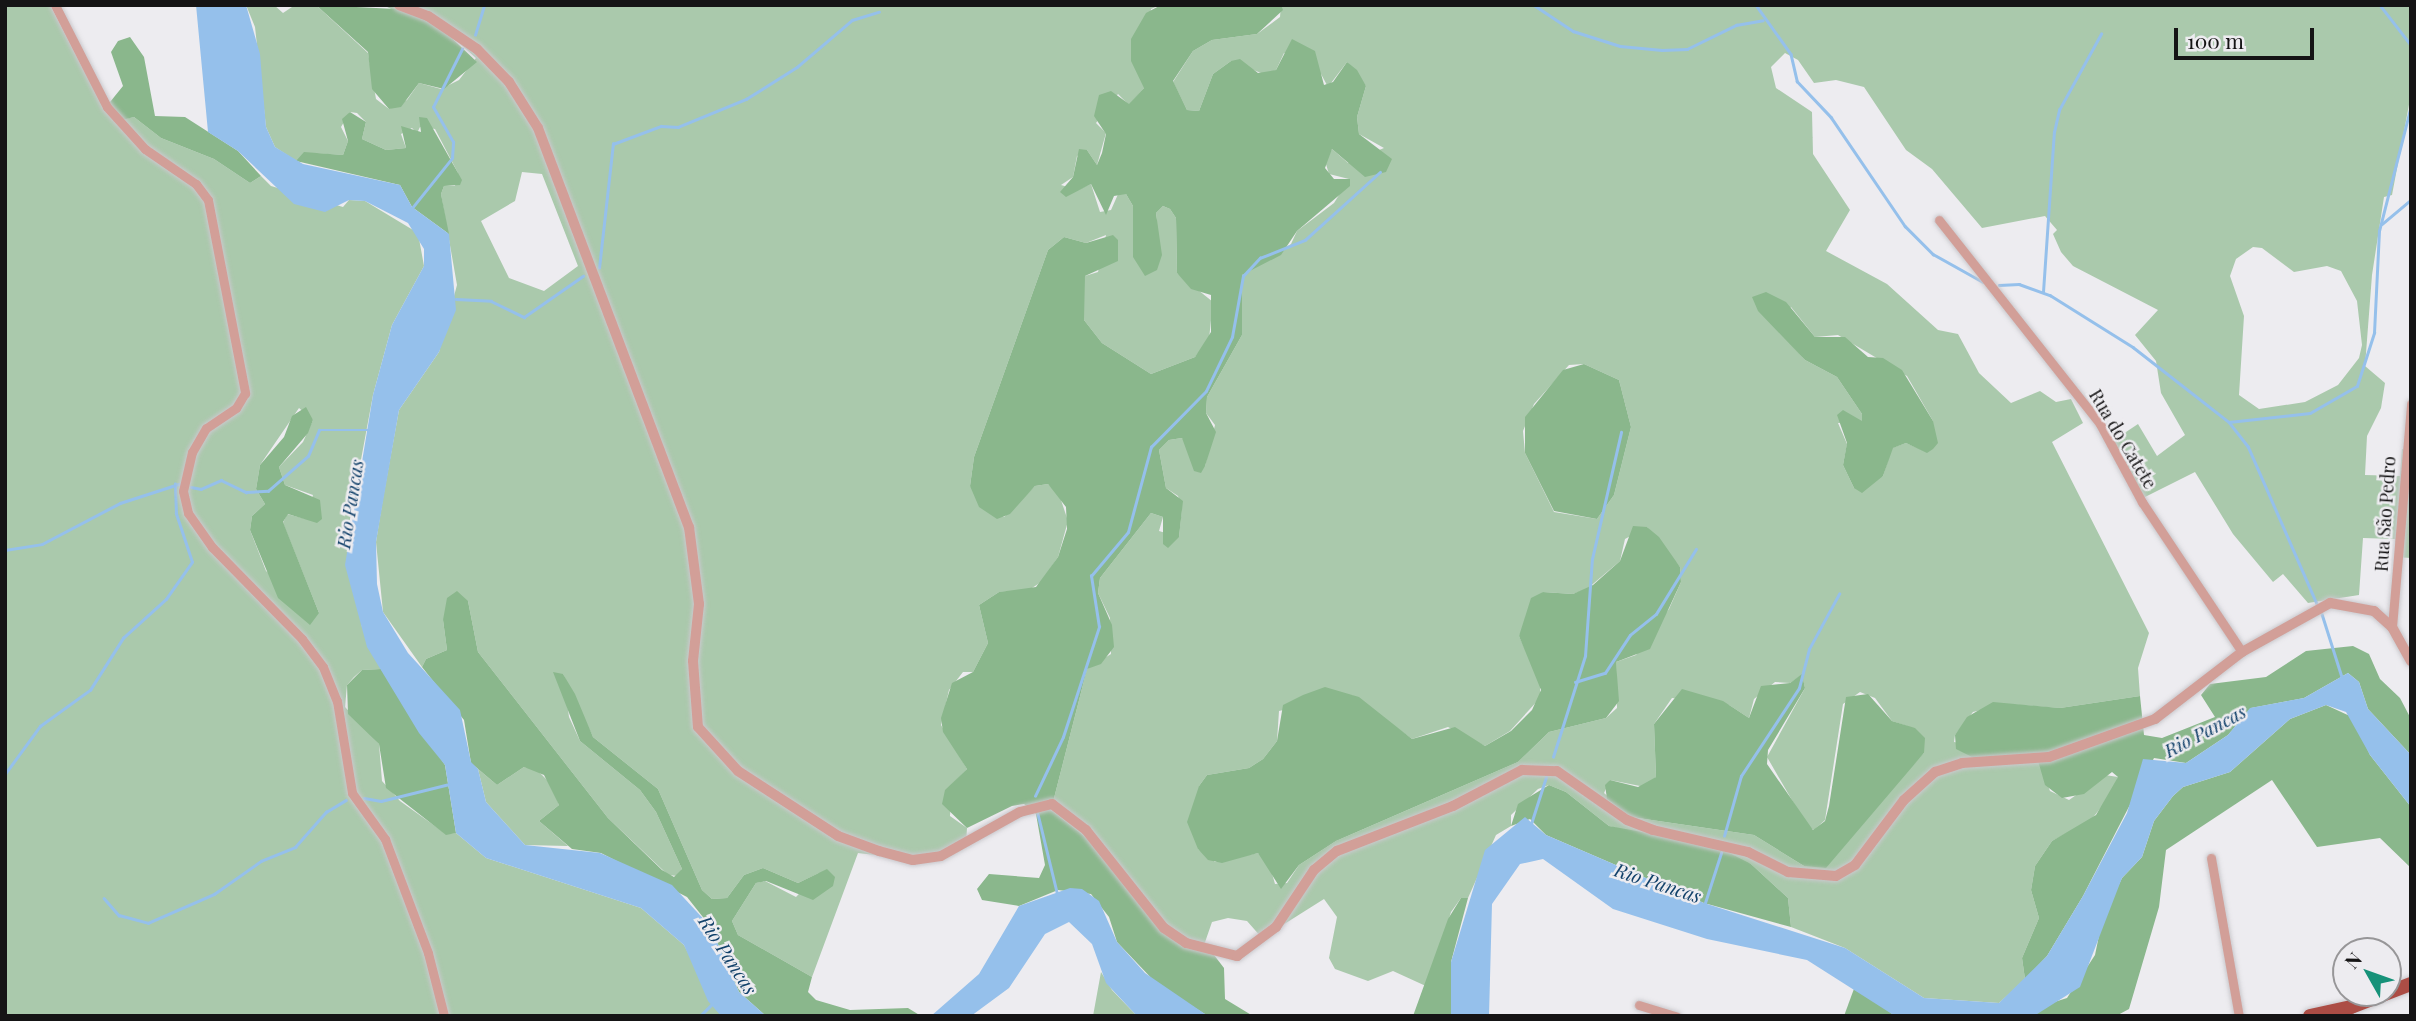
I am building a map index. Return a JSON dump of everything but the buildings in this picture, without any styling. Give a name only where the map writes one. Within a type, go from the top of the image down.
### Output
[{"type":"highway","points":[[2309,1016],[2343,1007]]},
{"type":"highway","points":[[2349,1016],[2365,1007]]},
{"type":"street","points":[[55,5],[107,107],[145,149],[196,184],[208,200],[245,393],[236,408],[206,428],[192,452],[183,491],[188,513],[212,547],[302,639],[323,667],[337,701],[352,793],[385,839],[428,953],[444,1016]]},
{"type":"street","points":[[399,5],[428,16],[477,49],[509,82],[538,128],[689,527],[699,604],[693,660],[698,727],[738,771],[838,835],[879,851],[914,860],[941,856],[1020,812],[1052,804],[1086,830],[1164,928],[1186,943],[1237,956],[1276,927],[1314,870],[1351,842],[1453,806],[1498,780],[1540,766],[1557,771],[1627,820],[1748,852],[1788,872],[1836,876],[1856,865],[1904,800],[1935,772],[1962,763],[2049,757],[2142,724],[2242,652],[2330,603],[2353,603],[2374,611],[2392,627],[2411,661]]},
{"type":"street","name":"Rua do Catete","points":[[1939,219],[2100,424],[2142,502],[2242,652]]},
{"type":"street","name":"Rua São Pedro","points":[[2392,627],[2411,404]]},
{"type":"street","points":[[2211,858],[2239,1016]]},
{"type":"street","points":[[1639,1005],[1676,1016]]},
{"type":"green space","points":[[5,5],[50,5],[83,69],[119,120],[134,117],[161,138],[214,159],[250,183],[261,176],[271,186],[343,207],[349,200],[365,201],[418,233],[424,266],[392,325],[373,395],[347,535],[362,627],[381,669],[362,670],[354,677],[347,685],[345,707],[379,744],[382,781],[400,801],[446,834],[456,833],[486,858],[641,908],[684,945],[721,1016],[5,1016]],"holes":[[[299,408],[313,420],[303,442],[279,467],[285,485],[313,495],[306,519],[287,514],[283,523],[319,613],[266,571],[250,530],[252,516],[265,504],[256,489],[260,465]]]},
{"type":"green space","points":[[246,5],[274,5],[283,13],[295,5],[316,5],[368,53],[376,99],[389,109],[407,100],[419,83],[441,89],[459,80],[476,58],[457,41],[383,5],[1160,5],[1151,9],[1144,88],[1129,105],[1118,94],[1096,123],[1106,133],[1097,165],[1087,150],[1077,156],[1073,177],[1061,185],[1078,190],[1091,184],[1100,212],[1111,210],[1119,192],[1126,194],[1133,206],[1133,257],[1157,220],[1156,213],[1163,206],[1170,209],[1176,218],[1177,273],[1213,302],[1209,339],[1195,357],[1151,374],[1102,343],[1084,320],[1083,283],[1085,276],[1098,272],[1106,235],[1086,243],[1064,237],[1048,250],[974,457],[970,486],[1004,517],[1035,486],[1048,484],[1059,494],[1068,521],[1058,557],[1041,582],[1029,590],[999,592],[979,605],[988,643],[973,672],[963,672],[949,690],[941,725],[967,769],[952,784],[950,816],[967,828],[966,844],[918,860],[858,853],[812,977],[738,935],[732,921],[756,883],[765,881],[796,897],[819,873],[798,883],[763,868],[744,875],[727,898],[712,899],[702,890],[658,789],[593,737],[563,674],[569,717],[580,741],[640,790],[656,812],[682,869],[678,876],[668,875],[608,818],[478,652],[468,601],[443,620],[447,650],[426,659],[422,667],[383,612],[376,542],[383,498],[399,410],[439,352],[457,285],[441,194],[444,186],[455,186],[458,173],[435,129],[420,127],[417,133],[412,128],[401,134],[406,148],[386,150],[362,139],[366,122],[357,113],[350,112],[341,127],[348,141],[343,155],[312,153],[296,161],[275,147],[266,127],[255,27]],"holes":[[[522,172],[542,174],[578,266],[544,291],[509,278],[481,221],[515,201]]]},
{"type":"green space","points":[[316,5],[396,9],[437,24],[477,62],[444,89],[419,83],[401,107],[389,109],[372,89],[368,52]]},
{"type":"green space","points":[[1161,5],[1281,5],[1283,10],[1257,34],[1212,40],[1193,51],[1173,81],[1187,110],[1199,111],[1213,74],[1231,61],[1240,59],[1258,73],[1276,70],[1292,39],[1315,51],[1324,85],[1333,82],[1347,62],[1357,70],[1366,86],[1357,117],[1359,134],[1392,159],[1386,172],[1365,177],[1332,149],[1325,168],[1334,179],[1350,179],[1350,186],[1297,231],[1281,255],[1242,275],[1242,335],[1207,397],[1206,413],[1216,432],[1205,466],[1201,473],[1194,471],[1182,438],[1169,440],[1159,450],[1166,488],[1183,501],[1179,537],[1168,548],[1163,544],[1163,517],[1151,513],[1100,578],[1098,593],[1112,625],[1114,647],[1101,664],[1087,669],[1051,810],[1094,844],[1145,911],[1214,955],[1224,968],[1225,999],[1253,1016],[1208,1016],[1157,984],[1117,942],[1109,917],[1091,894],[1058,890],[1019,906],[982,900],[977,889],[989,874],[1039,878],[1045,865],[1036,814],[1024,804],[1012,806],[967,828],[942,804],[945,790],[967,769],[943,732],[941,718],[952,683],[973,672],[988,643],[979,605],[999,592],[1036,587],[1058,557],[1067,529],[1066,507],[1048,484],[1035,486],[1010,514],[997,519],[979,507],[970,486],[974,457],[1048,250],[1064,237],[1086,243],[1113,235],[1118,240],[1118,261],[1085,276],[1084,320],[1102,343],[1151,374],[1195,357],[1211,332],[1211,295],[1191,289],[1177,273],[1176,218],[1170,209],[1163,206],[1156,213],[1162,255],[1157,270],[1145,276],[1133,257],[1133,206],[1126,194],[1114,196],[1106,215],[1091,184],[1066,197],[1060,192],[1073,177],[1079,149],[1087,150],[1097,165],[1102,153],[1106,134],[1094,116],[1099,95],[1111,91],[1129,104],[1144,88],[1131,61],[1131,39],[1146,13]]},
{"type":"green space","points":[[1281,5],[2411,5],[2411,94],[2392,195],[2384,197],[2372,275],[2365,366],[2385,383],[2381,408],[2367,436],[2365,475],[2400,476],[2402,449],[2411,450],[2411,558],[2395,557],[2395,539],[2363,538],[2359,595],[2308,603],[2283,574],[2273,582],[2233,534],[2195,472],[2143,498],[2111,442],[2138,424],[2157,456],[2185,435],[2161,393],[2156,361],[2135,335],[2158,310],[2073,266],[2061,252],[2053,234],[2057,230],[2045,216],[1982,228],[1932,169],[1906,150],[1864,87],[1836,80],[1814,83],[1798,60],[1785,53],[1771,67],[1776,88],[1812,112],[1813,154],[1850,210],[1826,251],[1887,284],[1938,330],[1958,334],[1979,373],[2011,403],[2040,391],[2056,402],[2071,399],[2083,423],[2052,442],[2149,633],[2138,668],[2140,696],[2060,708],[2007,704],[1973,712],[1955,735],[1954,742],[2037,757],[2050,791],[2069,800],[2105,775],[2118,777],[2114,791],[2091,820],[2052,841],[2035,866],[2031,890],[2039,918],[2022,958],[2025,979],[1999,1003],[1924,998],[1845,948],[1791,927],[1788,898],[1751,864],[1609,826],[1566,792],[1549,785],[1538,789],[1511,815],[1511,826],[1496,835],[1468,898],[1461,898],[1451,912],[1428,987],[1393,971],[1368,981],[1335,969],[1329,958],[1337,917],[1324,899],[1262,938],[1247,921],[1228,918],[1212,922],[1203,948],[1175,934],[1051,810],[1087,669],[1111,654],[1110,618],[1098,593],[1100,578],[1151,513],[1163,517],[1159,531],[1179,537],[1182,508],[1178,496],[1166,488],[1159,450],[1169,440],[1182,438],[1205,466],[1215,425],[1206,413],[1207,397],[1242,335],[1242,275],[1291,244],[1297,231],[1334,203],[1349,179],[1329,174],[1325,161],[1332,149],[1348,163],[1384,148],[1359,134],[1357,117],[1366,86],[1347,62],[1328,87],[1321,74],[1284,53],[1276,70],[1266,75],[1231,61],[1213,74],[1199,111],[1187,110],[1173,82],[1193,51],[1212,40],[1257,34],[1280,17]],"holes":[[[2253,247],[2262,248],[2294,272],[2327,266],[2341,271],[2357,301],[2362,345],[2359,358],[2338,385],[2305,402],[2259,409],[2239,395],[2244,316],[2230,276],[2236,259]],[[1791,307],[1815,337],[1838,335],[1907,376],[1933,421],[1927,452],[1906,443],[1892,448],[1883,476],[1854,488],[1843,465],[1847,444],[1838,423],[1863,422],[1862,414],[1837,377],[1805,360],[1775,326]],[[1584,364],[1619,380],[1631,427],[1614,495],[1597,519],[1554,512],[1525,453],[1523,431],[1534,404],[1569,365]],[[1647,527],[1680,567],[1681,582],[1669,609],[1636,655],[1616,662],[1617,708],[1606,718],[1549,732],[1518,762],[1336,841],[1299,865],[1287,883],[1275,884],[1269,863],[1258,853],[1215,862],[1198,849],[1199,786],[1207,775],[1249,768],[1263,759],[1277,741],[1279,711],[1352,695],[1412,739],[1448,727],[1485,746],[1510,731],[1540,698],[1540,682],[1519,636],[1543,592],[1573,594],[1587,589],[1620,561],[1625,539]],[[1802,675],[1805,688],[1767,757],[1807,826],[1814,830],[1825,820],[1843,704],[1860,692],[1875,698],[1892,721],[1907,726],[1924,753],[1883,798],[1804,866],[1754,835],[1631,817],[1604,793],[1610,780],[1645,787],[1656,777],[1654,724],[1672,698],[1729,705],[1749,718],[1754,699],[1775,682],[1790,683]]]},
{"type":"green space","points":[[130,37],[144,57],[155,116],[185,117],[238,151],[261,176],[250,183],[214,159],[161,138],[134,117],[114,122],[106,107],[123,86],[111,52],[118,41]]},
{"type":"green space","points":[[350,112],[366,122],[362,139],[386,150],[406,148],[401,126],[421,132],[419,117],[427,118],[462,180],[460,185],[444,186],[441,194],[449,234],[412,207],[400,185],[296,161],[304,152],[343,155],[348,141],[342,119]]},
{"type":"green space","points":[[1766,292],[1786,302],[1815,337],[1845,337],[1868,357],[1883,358],[1902,370],[1933,421],[1938,443],[1933,449],[1927,453],[1906,443],[1893,448],[1883,476],[1862,493],[1854,488],[1843,465],[1847,443],[1837,415],[1843,410],[1862,421],[1862,414],[1837,377],[1805,360],[1758,311],[1752,297]]},
{"type":"green space","points":[[1584,364],[1619,380],[1631,427],[1614,495],[1597,519],[1554,511],[1525,453],[1525,417],[1563,370]]},
{"type":"green space","points":[[306,407],[313,420],[308,433],[279,467],[285,485],[320,500],[322,519],[317,523],[288,514],[283,522],[319,613],[310,625],[278,598],[250,530],[252,516],[265,504],[256,489],[260,465],[284,437],[292,416]]},
{"type":"green space","points":[[1633,526],[1647,527],[1659,537],[1680,567],[1681,582],[1650,649],[1616,662],[1619,701],[1606,718],[1549,732],[1518,762],[1336,841],[1299,865],[1281,889],[1258,853],[1222,863],[1208,860],[1198,849],[1187,822],[1199,786],[1207,775],[1249,768],[1263,759],[1277,741],[1283,705],[1303,695],[1325,687],[1359,697],[1412,739],[1455,727],[1485,746],[1511,731],[1532,710],[1541,690],[1519,636],[1531,598],[1543,592],[1573,594],[1593,585],[1620,561]]},
{"type":"green space","points":[[457,591],[468,601],[478,652],[608,818],[662,870],[674,877],[682,869],[656,812],[640,790],[580,741],[553,672],[563,674],[575,694],[593,737],[658,789],[702,890],[712,899],[727,898],[744,875],[763,868],[798,883],[827,869],[835,877],[833,886],[813,900],[766,881],[756,883],[732,921],[738,935],[812,977],[808,992],[816,1000],[850,1010],[908,1008],[921,1016],[766,1016],[739,992],[710,926],[687,897],[601,853],[572,849],[539,821],[559,805],[544,775],[524,767],[497,785],[471,763],[464,720],[422,667],[426,659],[447,650],[443,620],[447,598]]},
{"type":"green space","points":[[2353,646],[2369,654],[2380,679],[2400,698],[2411,719],[2411,755],[2368,709],[2359,682],[2348,673],[2304,698],[2251,708],[2228,735],[2186,763],[2154,758],[2083,896],[2047,956],[2025,979],[2022,958],[2039,918],[2031,890],[2035,866],[2052,841],[2096,815],[2118,777],[2112,772],[2084,794],[2062,798],[2045,785],[2037,757],[1984,763],[1956,749],[1955,735],[1967,717],[1993,702],[2060,708],[2140,696],[2144,735],[2162,738],[2215,717],[2201,695],[2210,684],[2266,677],[2306,651]]},
{"type":"green space","points":[[381,669],[445,765],[456,833],[446,835],[386,788],[379,744],[348,714],[347,685],[362,670]]},
{"type":"green space","points":[[1802,674],[1805,688],[1768,750],[1767,764],[1813,830],[1825,821],[1829,806],[1846,697],[1868,694],[1892,721],[1915,728],[1925,738],[1924,753],[1826,868],[1804,866],[1754,835],[1631,817],[1607,799],[1605,785],[1610,780],[1638,787],[1656,777],[1654,724],[1682,689],[1723,701],[1749,718],[1761,686],[1790,683]]},
{"type":"green space","points":[[2326,705],[2352,717],[2370,755],[2411,807],[2411,868],[2380,838],[2317,847],[2272,780],[2166,850],[2159,907],[2129,1009],[2116,1016],[2034,1016],[2045,1005],[2067,998],[2095,955],[2102,921],[2122,878],[2142,857],[2154,821],[2173,796],[2183,787],[2230,772],[2290,719]]},
{"type":"green space","points":[[524,767],[536,769],[552,785],[559,805],[539,821],[568,846],[525,845],[486,802],[478,769],[497,785]]},
{"type":"green space","points":[[1549,785],[1566,792],[1609,826],[1714,845],[1751,864],[1788,898],[1791,927],[1704,903],[1546,835],[1530,819],[1511,826],[1518,804]]},
{"type":"green space","points":[[1461,898],[1468,898],[1451,962],[1451,1016],[1413,1016],[1448,919]]},
{"type":"green space","points":[[1101,972],[1112,990],[1137,1016],[1093,1016]]},
{"type":"green space","points":[[1855,986],[1862,991],[1895,1016],[1844,1016]]},
{"type":"water","points":[[196,5],[246,5],[260,54],[266,127],[275,147],[303,164],[400,185],[412,207],[449,234],[456,310],[439,352],[399,410],[376,542],[377,584],[383,612],[408,653],[460,710],[471,762],[478,769],[486,802],[525,845],[600,853],[672,885],[710,926],[739,992],[766,1016],[721,1016],[708,1001],[684,945],[641,908],[486,858],[456,833],[445,765],[419,733],[367,647],[345,565],[373,395],[392,325],[424,266],[424,249],[408,223],[365,201],[349,200],[325,212],[294,204],[238,151],[208,132]]},
{"type":"water","points":[[2348,673],[2359,682],[2368,709],[2411,755],[2411,807],[2370,755],[2346,712],[2326,705],[2290,719],[2230,772],[2183,787],[2173,796],[2154,821],[2142,857],[2122,878],[2080,987],[2034,1016],[1895,1016],[1807,960],[1707,939],[1613,909],[1543,859],[1520,864],[1492,904],[1489,1016],[1451,1016],[1451,962],[1485,850],[1525,817],[1546,835],[1704,903],[1845,948],[1924,998],[1999,1003],[2047,956],[2083,896],[2127,813],[2143,759],[2186,763],[2228,735],[2250,708],[2304,698]]},
{"type":"water","points":[[1070,888],[1082,889],[1099,901],[1117,942],[1145,973],[1208,1016],[1137,1016],[1106,983],[1092,944],[1069,922],[1045,934],[1009,988],[971,1016],[931,1016],[979,974],[1019,906]]},
{"type":"waterway","points":[[475,35],[484,5]]},
{"type":"waterway","points":[[1534,5],[1573,31],[1620,46],[1662,50],[1687,49],[1736,25],[1763,20]]},
{"type":"waterway","points":[[1756,5],[1791,54],[1797,81],[1831,117],[1905,226],[1933,254],[1983,282]]},
{"type":"waterway","points":[[2380,5],[2411,45]]},
{"type":"waterway","points":[[599,268],[613,144],[661,126],[678,127],[746,99],[797,67],[852,20],[879,12]]},
{"type":"waterway","points":[[2043,292],[2054,132],[2059,110],[2101,34]]},
{"type":"waterway","points":[[412,208],[452,158],[453,142],[433,107],[462,49]]},
{"type":"waterway","points":[[2229,422],[2310,413],[2357,386],[2374,333],[2379,231],[2411,105]]},
{"type":"waterway","points":[[1035,796],[1063,737],[1099,627],[1091,576],[1128,532],[1151,447],[1206,391],[1232,337],[1243,276],[1260,258],[1305,240],[1380,172]]},
{"type":"waterway","points":[[2382,224],[2411,200]]},
{"type":"waterway","points":[[456,299],[491,301],[524,317],[583,276]]},
{"type":"waterway","points":[[1999,285],[2019,284],[2050,295],[2133,347],[2229,422],[2248,446],[2317,604]]},
{"type":"waterway","points":[[191,487],[201,489],[221,480],[246,492],[268,491],[308,456],[319,430],[369,430]]},
{"type":"waterway","points":[[1553,757],[1585,656],[1592,559],[1621,432]]},
{"type":"waterway","points":[[5,774],[40,726],[90,690],[123,638],[166,599],[192,562],[176,514],[175,484]]},
{"type":"waterway","points":[[5,550],[42,544],[120,503],[179,484]]},
{"type":"waterway","points":[[1575,682],[1605,673],[1630,635],[1656,614],[1696,549]]},
{"type":"waterway","points":[[1724,836],[1741,776],[1799,688],[1809,649],[1839,594]]},
{"type":"waterway","points":[[2322,614],[2342,677]]},
{"type":"waterway","points":[[1531,824],[1546,777]]},
{"type":"waterway","points":[[364,798],[381,801],[449,784]]},
{"type":"waterway","points":[[104,898],[119,915],[148,923],[214,894],[261,861],[295,847],[326,812],[346,800]]},
{"type":"waterway","points":[[1038,814],[1057,892]]},
{"type":"waterway","name":"Rio Pancas","points":[[1704,906],[1721,853]]},
{"type":"waterway","points":[[700,1016],[713,1003]]}]
